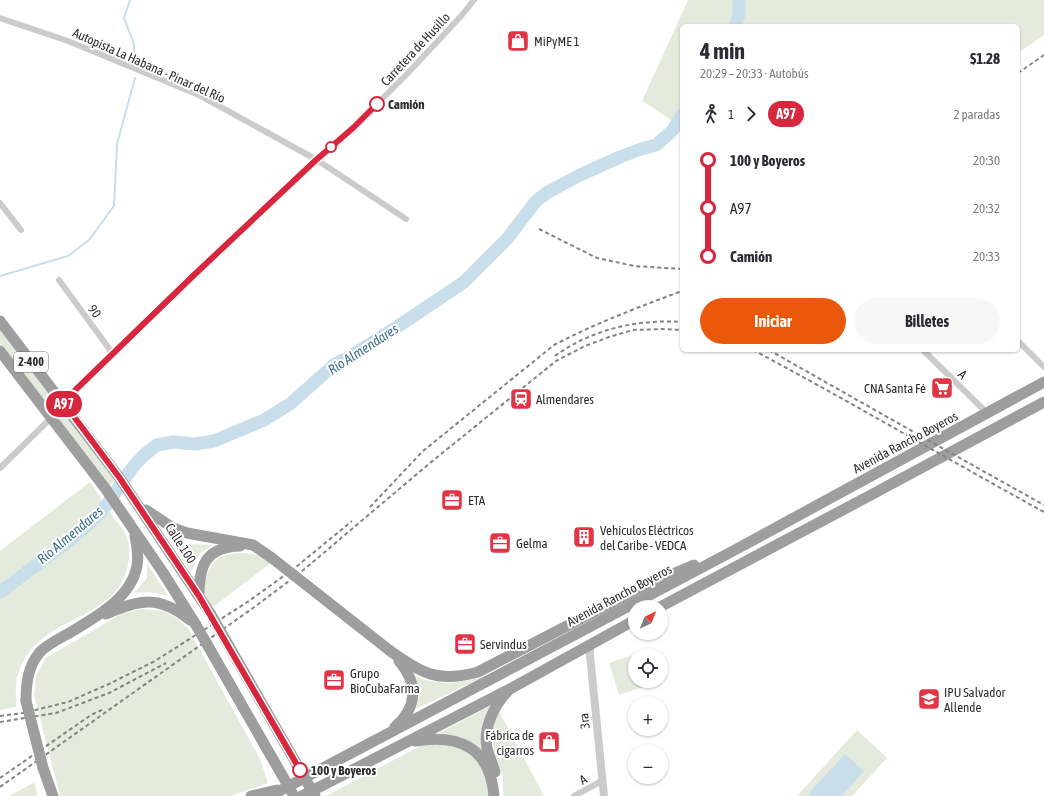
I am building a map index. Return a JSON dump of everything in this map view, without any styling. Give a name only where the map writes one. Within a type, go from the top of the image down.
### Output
[{"type":"highway","name":"Calle 100","points":[[0,321],[63,402],[138,503],[210,613],[316,796]]},
{"type":"highway","name":"2-400","points":[[2,356],[105,488],[162,570],[196,625],[294,796]]},
{"type":"highway","name":"Avenida Rancho Boyeros","points":[[270,796],[733,552],[1044,382]]},
{"type":"highway","points":[[668,603],[1044,402]]},
{"type":"highway","points":[[138,503],[150,514],[173,528],[253,545],[272,558],[389,650],[417,669],[441,677],[451,678],[478,672],[642,587],[688,567],[733,552]]},
{"type":"highway","points":[[87,623],[118,599],[131,581],[137,565],[138,549],[133,529]]},
{"type":"highway","points":[[199,596],[199,578],[202,569],[208,558],[218,551],[231,546],[242,546],[259,551],[272,558]]},
{"type":"highway","points":[[49,796],[26,701],[26,680],[36,657],[49,645],[87,623],[125,606],[150,602],[167,605],[180,612],[196,625]]},
{"type":"highway","points":[[302,796],[510,689],[628,624]]},
{"type":"highway","points":[[370,744],[397,726],[405,716],[412,702],[412,681],[407,672],[389,650]]},
{"type":"highway","points":[[495,796],[497,779],[487,746],[486,735],[496,707],[510,689]]},
{"type":"highway","points":[[394,749],[406,743],[423,740],[450,740],[463,743],[477,754],[487,768],[495,796]]},
{"type":"highway","points":[[42,768],[53,796]]},
{"type":"highway","points":[[251,796],[285,788]]},
{"type":"street","name":"Carretera de Husillo","points":[[63,402],[194,275],[316,160],[353,128],[402,79],[462,15],[474,0]]},
{"type":"street","name":"Autopista La Habana - Pinar del Río","points":[[0,18],[68,41],[199,95],[316,160],[406,220]]},
{"type":"street","points":[[0,203],[21,230]]},
{"type":"street","name":"90","points":[[59,280],[113,354]]},
{"type":"street","points":[[1020,343],[1044,367]]},
{"type":"street","name":"A","points":[[925,352],[988,413]]},
{"type":"street","points":[[0,468],[51,418]]},
{"type":"street","name":"3ra","points":[[590,644],[604,796]]},
{"type":"street","name":"A","points":[[574,796],[602,781]]},
{"type":"green space","points":[[688,0],[1044,0],[1044,35],[1020,52],[1020,24],[680,24],[680,126],[642,101]]},
{"type":"green space","points":[[0,328],[116,480],[108,486],[0,343]]},
{"type":"green space","points":[[90,482],[126,535],[129,550],[129,561],[121,583],[110,596],[96,607],[48,634],[35,646],[24,660],[19,672],[16,683],[16,707],[0,710],[0,551]]},
{"type":"green space","points":[[168,535],[188,544],[213,545],[200,553],[191,572]]},
{"type":"green space","points":[[247,553],[258,555],[271,563],[213,607],[205,594],[206,579],[212,564],[225,555]]},
{"type":"green space","points":[[147,564],[169,597],[156,593],[134,593],[147,578]]},
{"type":"green space","points":[[141,609],[164,611],[178,619],[189,630],[260,759],[268,783],[231,796],[60,796],[34,695],[36,676],[46,658],[121,614]]},
{"type":"green space","points":[[628,657],[628,688],[640,688],[619,695],[609,663]]},
{"type":"green space","points":[[413,675],[422,679],[448,683],[483,677],[416,709],[419,697]]},
{"type":"green space","points":[[490,706],[484,721],[483,754],[458,737],[438,734]]},
{"type":"green space","points":[[498,709],[544,796],[503,796],[503,776],[494,751],[493,739],[493,729]]},
{"type":"green space","points":[[857,730],[887,758],[852,796],[797,796]]},
{"type":"green space","points":[[424,744],[455,744],[471,753],[487,776],[489,796],[326,796]]},
{"type":"green space","points":[[35,782],[37,796],[9,796]]},
{"type":"water","points":[[845,754],[864,771],[842,796],[810,796],[808,794]]},
{"type":"waterway","points":[[130,0],[124,18],[134,44],[134,59]]},
{"type":"waterway","name":"Río Almendares","points":[[736,24],[739,15],[739,0]]},
{"type":"waterway","points":[[0,276],[68,256],[89,240],[114,206],[117,144],[135,78]]},
{"type":"waterway","name":"Río Almendares","points":[[0,592],[73,538],[90,523],[106,506],[133,467],[144,455],[157,445],[173,442],[195,444],[214,441],[264,420],[290,404],[335,364],[346,359],[397,327],[464,282],[507,239],[536,201],[548,192],[580,175],[620,157],[656,145],[672,131],[680,118]]},
{"type":"railway","points":[[1020,72],[1044,55]]},
{"type":"railway","points":[[539,229],[597,258],[634,266],[680,269]]},
{"type":"railway","points":[[370,507],[423,451],[554,345],[602,322],[680,292]]},
{"type":"railway","points":[[555,356],[584,339],[616,328],[649,322],[680,322]]},
{"type":"railway","points":[[0,787],[253,608],[301,572],[430,463],[556,361],[585,346],[633,330],[680,330]]},
{"type":"railway","points":[[757,352],[1044,512]]},
{"type":"railway","points":[[773,352],[1044,505]]},
{"type":"railway","points":[[0,716],[23,713],[68,702],[155,661],[249,601],[296,567],[352,521]]},
{"type":"railway","points":[[0,722],[56,713],[109,693],[166,663]]},
{"type":"railway","points":[[0,778],[91,715],[104,709]]},
{"type":"bus line","name":"A97","points":[[300,770],[210,613],[138,503],[63,402],[194,275],[377,104]]},
{"type":"place","name":"MiPyME 1","points":[[518,41]]},
{"type":"place","name":"Camión","points":[[377,104]]},
{"type":"place","name":"CNA Santa Fé","points":[[942,388]]},
{"type":"place","name":"Almendares","points":[[521,399]]},
{"type":"place","name":"ETA","points":[[452,500]]},
{"type":"place","name":"Vehículos Eléctricos del Caribe - VEDCA","points":[[584,537]]},
{"type":"place","name":"Gelma","points":[[500,543]]},
{"type":"place","name":"Servindus","points":[[465,644]]},
{"type":"place","name":"Grupo BioCubaFarma","points":[[334,680]]},
{"type":"place","name":"IPU Salvador Allende","points":[[929,699]]},
{"type":"place","name":"Fábrica de cigarros","points":[[549,742]]},
{"type":"place","name":"100 y Boyeros","points":[[300,770]]}]
